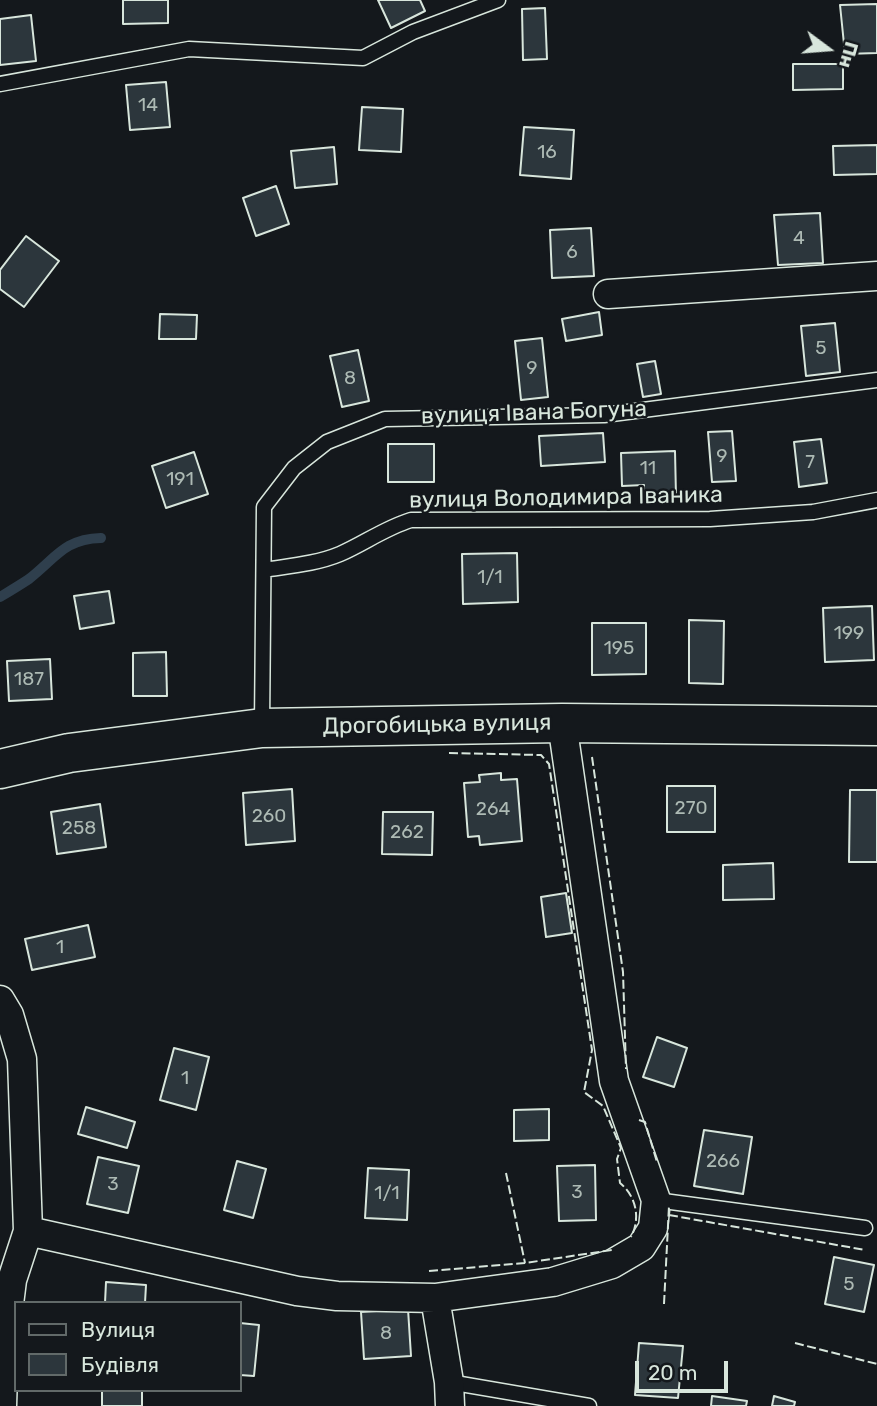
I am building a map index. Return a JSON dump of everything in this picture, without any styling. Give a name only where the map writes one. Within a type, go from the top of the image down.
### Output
[{"type":"street","points":[[608,294],[785,280],[877,276]]},
{"type":"street","points":[[28,1231],[298,1291],[337,1296],[435,1298],[553,1282],[612,1265],[641,1247],[653,1228],[656,1200],[614,1082],[562,723]]},
{"type":"street","name":"Дрогобицька вулиця","points":[[0,769],[69,753],[262,728],[562,723],[877,726]]},
{"type":"street","points":[[0,1000],[9,1016],[22,1059],[28,1231],[12,1280],[2,1344],[2,1406]]},
{"type":"street","points":[[435,1298],[449,1394]]},
{"type":"lane","points":[[0,84],[189,49],[363,58],[413,32],[498,0]]},
{"type":"lane","name":"вулиця Івана Богуна","points":[[264,570],[264,508],[293,468],[327,442],[385,419],[604,415],[877,380]]},
{"type":"lane","name":"вулиця Володимира Іваника","points":[[264,570],[316,562],[341,553],[394,525],[411,520],[710,519],[813,512],[877,500]]},
{"type":"lane","points":[[262,728],[264,570]]},
{"type":"lane","points":[[656,1200],[865,1228]]},
{"type":"lane","points":[[449,1394],[589,1406]]},
{"type":"building","points":[[123,0],[168,0],[168,23],[123,24]]},
{"type":"building","points":[[378,0],[420,0],[425,11],[391,28]]},
{"type":"building","points":[[877,4],[877,53],[845,54],[840,5]]},
{"type":"building","points":[[545,8],[547,59],[523,60],[522,9]]},
{"type":"building","points":[[31,15],[36,61],[0,65],[0,19]]},
{"type":"building","points":[[793,64],[843,64],[843,89],[793,90]]},
{"type":"building","points":[[166,82],[170,127],[130,130],[126,85]]},
{"type":"building","points":[[362,107],[403,109],[401,152],[359,150]]},
{"type":"building","points":[[524,127],[574,130],[571,179],[520,175]]},
{"type":"building","points":[[877,145],[877,174],[834,175],[833,146]]},
{"type":"building","points":[[334,147],[337,184],[295,188],[291,151]]},
{"type":"building","points":[[276,186],[289,224],[256,236],[243,198]]},
{"type":"building","points":[[820,213],[823,263],[778,265],[774,215]]},
{"type":"building","points":[[591,228],[594,276],[552,278],[550,230]]},
{"type":"building","points":[[26,236],[59,261],[24,307],[0,289],[0,270]]},
{"type":"building","points":[[599,312],[602,335],[566,341],[562,319]]},
{"type":"building","points":[[160,314],[197,315],[196,339],[159,339]]},
{"type":"building","points":[[835,323],[840,372],[806,376],[801,326]]},
{"type":"building","points":[[542,338],[548,397],[521,400],[515,341]]},
{"type":"building","points":[[358,350],[369,401],[342,407],[330,356]]},
{"type":"building","points":[[655,361],[661,394],[643,397],[637,364]]},
{"type":"building","points":[[732,431],[736,481],[712,482],[708,432]]},
{"type":"building","points":[[603,433],[605,462],[541,466],[539,436]]},
{"type":"building","points":[[821,439],[827,483],[799,487],[794,442]]},
{"type":"building","points":[[388,444],[434,444],[434,482],[388,482]]},
{"type":"building","points":[[675,451],[676,496],[644,497],[644,485],[622,486],[621,453]]},
{"type":"building","points":[[194,452],[208,494],[166,508],[152,466]]},
{"type":"building","points":[[517,553],[518,602],[463,604],[462,554]]},
{"type":"building","points":[[109,591],[114,623],[80,629],[74,596]]},
{"type":"building","points":[[872,606],[874,660],[825,662],[823,608]]},
{"type":"building","points":[[689,620],[724,621],[723,684],[689,683]]},
{"type":"building","points":[[592,623],[646,623],[646,674],[592,675]]},
{"type":"building","points":[[166,652],[167,696],[133,696],[133,653]]},
{"type":"building","points":[[50,659],[52,699],[9,701],[7,661]]},
{"type":"building","points":[[501,773],[501,780],[517,779],[522,841],[480,845],[479,836],[468,837],[464,783],[480,782],[479,775]]},
{"type":"building","points":[[667,786],[715,786],[715,832],[667,832]]},
{"type":"building","points":[[292,789],[295,841],[246,845],[243,793]]},
{"type":"building","points":[[850,790],[877,790],[877,862],[849,862]]},
{"type":"building","points":[[100,804],[106,847],[57,854],[51,812]]},
{"type":"building","points":[[383,812],[433,812],[432,855],[382,854]]},
{"type":"building","points":[[773,863],[774,899],[723,900],[723,865]]},
{"type":"building","points":[[566,893],[572,933],[546,937],[541,897]]},
{"type":"building","points":[[88,925],[95,957],[32,970],[25,939]]},
{"type":"building","points":[[657,1037],[687,1048],[674,1087],[643,1077]]},
{"type":"building","points":[[174,1048],[209,1057],[196,1110],[160,1100]]},
{"type":"building","points":[[86,1107],[135,1122],[127,1148],[78,1134]]},
{"type":"building","points":[[549,1109],[549,1140],[514,1141],[514,1110]]},
{"type":"building","points":[[704,1130],[752,1137],[743,1194],[694,1186]]},
{"type":"building","points":[[98,1157],[139,1166],[128,1213],[87,1204]]},
{"type":"building","points":[[237,1161],[266,1169],[253,1218],[224,1210]]},
{"type":"building","points":[[595,1165],[596,1220],[559,1221],[557,1166]]},
{"type":"building","points":[[368,1168],[409,1170],[407,1220],[365,1218]]},
{"type":"building","points":[[834,1257],[874,1265],[864,1312],[825,1304]]},
{"type":"building","points":[[106,1282],[146,1285],[145,1301],[105,1301]]},
{"type":"building","points":[[408,1309],[411,1356],[364,1359],[361,1312]]},
{"type":"building","points":[[242,1323],[259,1325],[254,1376],[242,1375]]},
{"type":"building","points":[[639,1343],[683,1346],[678,1398],[635,1395]]},
{"type":"building","points":[[102,1392],[142,1392],[142,1406],[102,1406]]},
{"type":"building","points":[[712,1396],[747,1401],[746,1406],[711,1406]]},
{"type":"building","points":[[774,1396],[795,1402],[794,1406],[772,1406]]},
{"type":"waterway","points":[[0,597],[29,579],[69,546],[88,539],[101,538]]},
{"type":"fence","points":[[449,753],[541,755],[549,764],[592,1050],[584,1092],[603,1106],[621,1148],[617,1159],[620,1183],[630,1194],[636,1215],[631,1237]]},
{"type":"fence","points":[[592,757],[623,972],[626,1069]]},
{"type":"fence","points":[[639,1120],[645,1122],[657,1162]]},
{"type":"fence","points":[[506,1173],[525,1263]]},
{"type":"fence","points":[[664,1304],[669,1206]]},
{"type":"fence","points":[[669,1215],[865,1250]]},
{"type":"fence","points":[[429,1271],[525,1263],[612,1250]]},
{"type":"fence","points":[[795,1343],[877,1364]]}]
